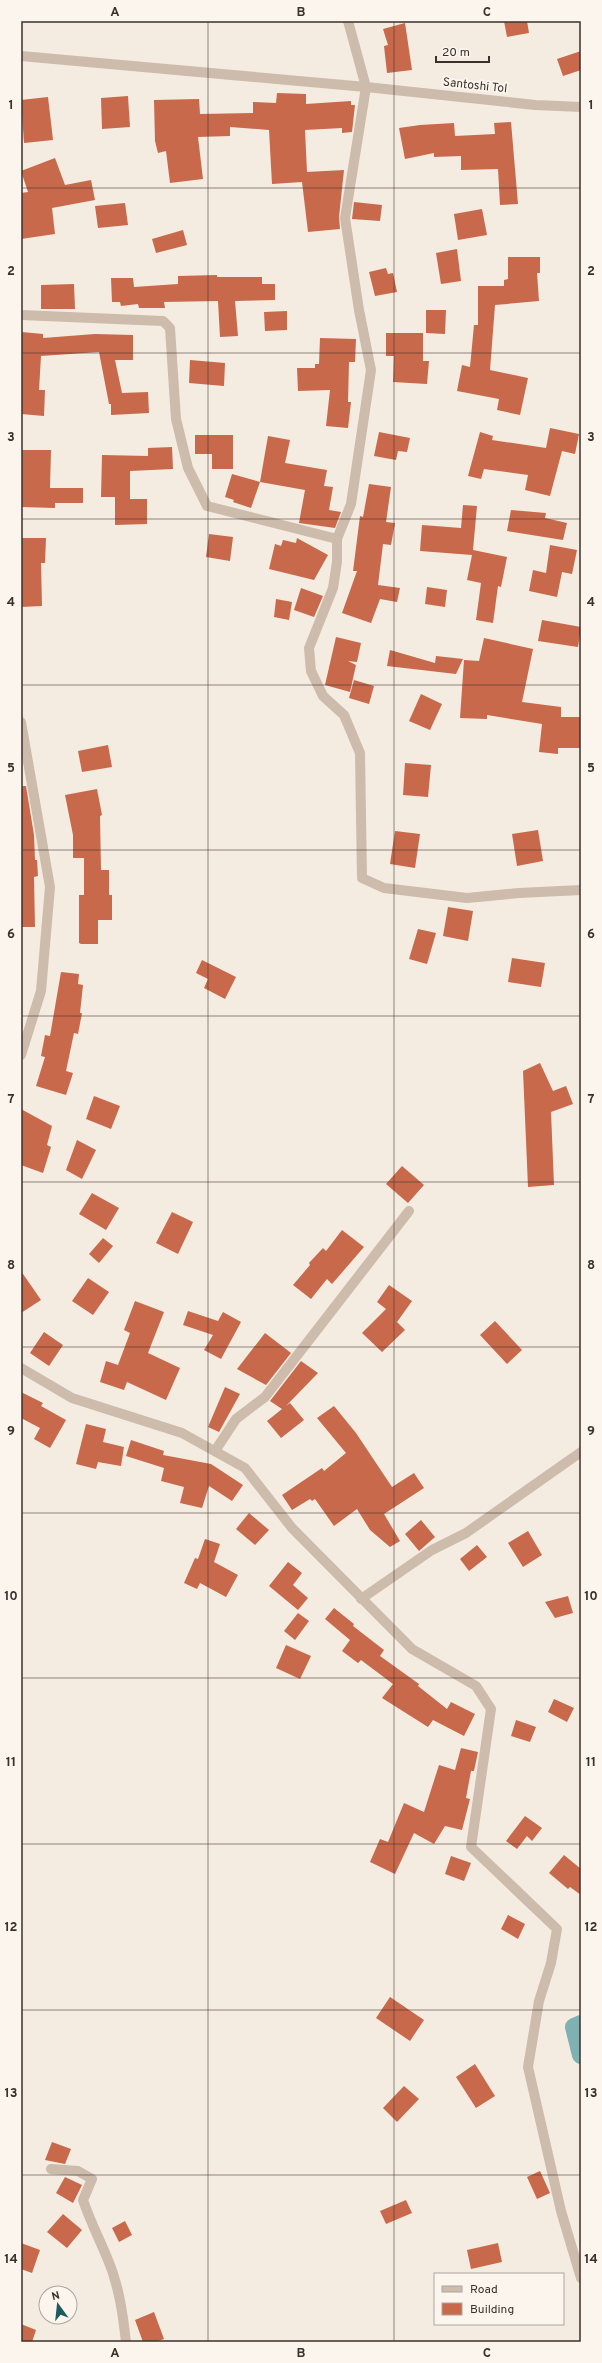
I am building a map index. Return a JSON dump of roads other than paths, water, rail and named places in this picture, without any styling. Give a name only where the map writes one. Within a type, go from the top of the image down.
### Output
[{"type":"street","points":[[348,21],[366,87],[345,218],[359,310],[371,370],[351,504],[337,539],[338,562],[333,588],[309,648],[311,671],[323,696],[344,715],[360,752],[362,878],[384,888],[467,898],[527,892],[581,890]]},
{"type":"street","name":"Santoshi Tol","points":[[21,56],[366,87],[535,105],[581,107]]},
{"type":"street","points":[[21,315],[163,320],[170,328],[176,419],[188,468],[207,506],[337,539]]},
{"type":"street","points":[[21,722],[50,887],[41,990],[21,1055]]},
{"type":"street","points":[[215,1451],[236,1419],[266,1397],[409,1211]]},
{"type":"street","points":[[21,1368],[72,1398],[182,1433],[245,1468],[292,1528],[412,1649],[476,1686],[490,1709],[471,1847],[557,1929],[551,1963],[539,2000],[528,2067],[562,2211],[581,2278]]},
{"type":"street","points":[[361,1599],[432,1550],[466,1533],[581,1452]]},
{"type":"street","points":[[51,2169],[78,2171],[92,2179],[83,2200],[91,2223],[109,2261],[120,2298],[126,2342]]},
{"type":"waterway","points":[[581,2024],[574,2027],[581,2055]]}]
